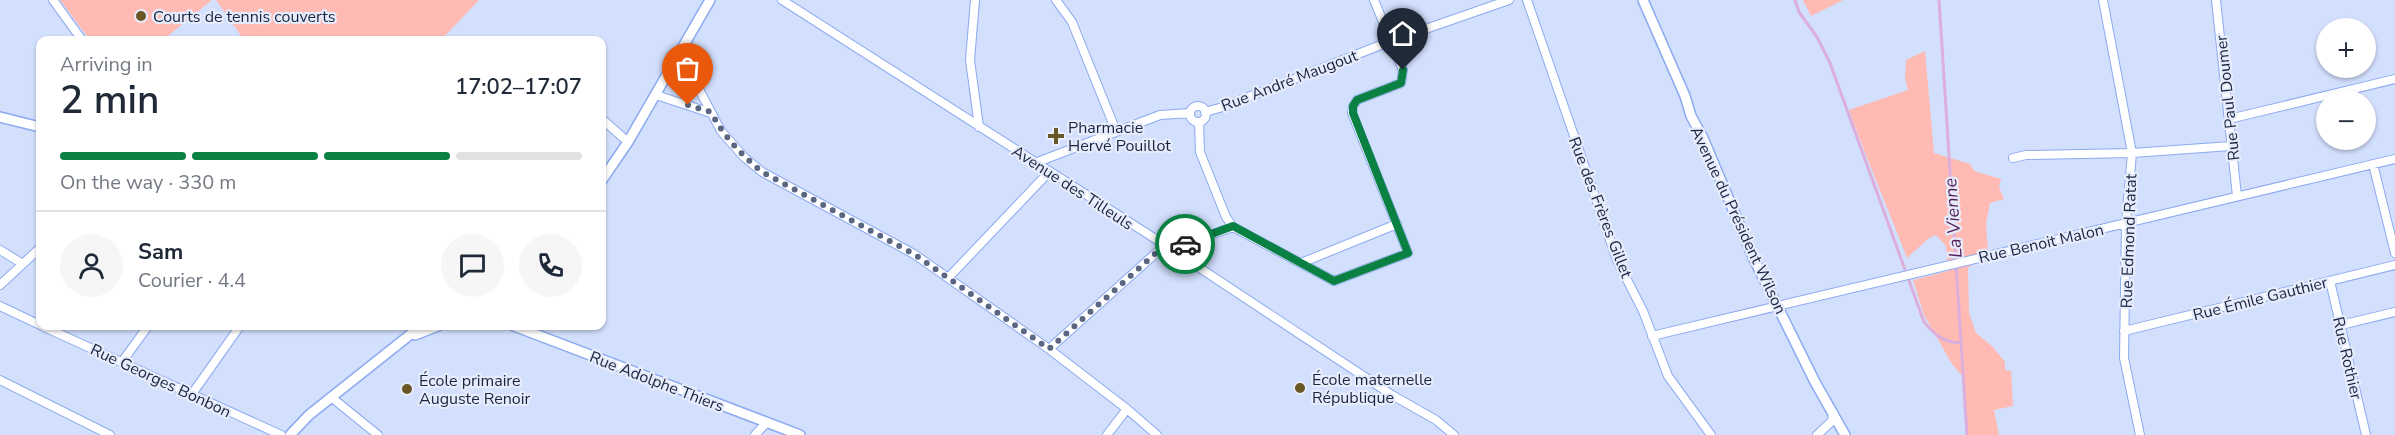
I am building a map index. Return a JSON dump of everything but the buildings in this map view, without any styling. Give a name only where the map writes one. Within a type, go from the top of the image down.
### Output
[{"type":"street","points":[[53,0],[79,36]]},
{"type":"street","points":[[606,174],[628,142],[710,0]]},
{"type":"street","name":"Avenue des Tilleuls","points":[[782,0],[1165,245],[1392,395],[1436,420],[1454,435]]},
{"type":"street","points":[[975,0],[970,60],[979,127]]},
{"type":"street","points":[[1056,0],[1072,22],[1116,131]]},
{"type":"street","points":[[1199,122],[1200,152],[1226,217],[1233,226],[1334,281],[1408,253],[1353,113],[1353,106],[1357,100],[1401,83],[1403,70],[1374,0]]},
{"type":"street","name":"Rue André Maugout","points":[[1205,112],[1391,41],[1509,0]]},
{"type":"street","name":"Rue des Frères Gillet","points":[[1527,0],[1617,260],[1643,311],[1668,376],[1711,435]]},
{"type":"street","name":"Avenue du Président Wilson","points":[[1643,0],[1753,257],[1815,382],[1843,432]]},
{"type":"street","points":[[2013,158],[2026,155],[2132,153],[2103,0]]},
{"type":"street","name":"Rue Paul Doumer","points":[[2216,0],[2237,196]]},
{"type":"street","points":[[680,53],[722,131],[744,157],[762,172],[914,254],[949,277],[1049,349],[1157,435]]},
{"type":"street","points":[[2229,119],[2395,79]]},
{"type":"street","points":[[656,94],[711,112]]},
{"type":"street","points":[[1035,163],[1160,116],[1190,113],[1198,106],[1205,112],[1205,117],[1199,122]]},
{"type":"street","points":[[1190,113],[1192,120],[1199,122]]},
{"type":"street","points":[[0,117],[36,126]]},
{"type":"street","points":[[606,123],[628,142]]},
{"type":"street","name":"Rue Edmond Ratat","points":[[2140,435],[2124,358],[2126,223],[2132,153],[2231,146]]},
{"type":"street","name":"Rue Benoit Malon","points":[[1652,336],[2395,159]]},
{"type":"street","points":[[2373,164],[2395,253]]},
{"type":"street","points":[[949,277],[1049,172]]},
{"type":"street","points":[[1301,263],[1397,224]]},
{"type":"street","points":[[1177,253],[1183,245],[1233,226]]},
{"type":"street","points":[[1049,349],[1165,245]]},
{"type":"street","points":[[0,250],[23,264]]},
{"type":"street","points":[[0,285],[36,252]]},
{"type":"street","name":"Rue Émile Gauthier","points":[[2124,331],[2395,265]]},
{"type":"street","name":"Rue Rothier","points":[[2330,281],[2366,435]]},
{"type":"street","name":"Rue Georges Bonbon","points":[[0,306],[36,323]]},
{"type":"street","points":[[2341,326],[2395,312]]},
{"type":"street","name":"Rue Georges Bonbon","points":[[52,330],[281,435]]},
{"type":"street","points":[[122,362],[145,330]]},
{"type":"street","points":[[192,394],[237,330]]},
{"type":"street","points":[[290,435],[309,415],[416,330]]},
{"type":"street","points":[[390,350],[430,330]]},
{"type":"street","name":"Rue Adolphe Thiers","points":[[529,330],[800,435]]},
{"type":"street","points":[[0,380],[110,435]]},
{"type":"street","points":[[331,397],[378,435]]},
{"type":"street","points":[[1107,435],[1127,409]]},
{"type":"street","points":[[1817,435],[1832,421],[1833,411]]},
{"type":"street","points":[[755,435],[767,422]]},
{"type":"street","points":[[1826,428],[1831,426],[1843,432]]},
{"type":"shaded area","points":[[60,0],[212,0],[168,36],[87,36]]},
{"type":"shaded area","points":[[216,0],[479,0],[445,36],[241,36]]},
{"type":"shaded area","points":[[1803,0],[1843,0],[1811,16]]},
{"type":"shaded area","points":[[1925,51],[1934,153],[1970,164],[1974,171],[2001,179],[1999,187],[2004,199],[1990,203],[1986,224],[1988,252],[1968,268],[1969,313],[1976,333],[1992,346],[2005,362],[2005,370],[2011,371],[2013,406],[1994,410],[1999,435],[1968,435],[1964,378],[1952,364],[1924,315],[1913,280],[1948,271],[1946,246],[1936,235],[1929,238],[1907,258],[1849,110],[1908,90],[1905,78],[1906,60]]},
{"type":"waterway","points":[[1795,0],[1799,12],[1817,37],[1830,63],[1924,322],[1940,337],[1961,343]]},
{"type":"waterway","name":"La Vienne","points":[[1939,0],[1967,435]]},
{"type":"way so far","points":[[688,105],[711,112],[722,131],[744,157],[762,172],[914,254],[1049,349],[1165,245],[1177,253],[1185,244]]},
{"type":"place","name":"Courts de tennis couverts","points":[[141,16]]},
{"type":"place","name":"Pharmacie Hervé Pouillot","points":[[1056,136]]},
{"type":"place","name":"École maternelle République","points":[[1300,388]]},
{"type":"place","name":"École primaire Auguste Renoir","points":[[407,389]]},
{"type":"route","points":[[1185,244],[1228,230],[1233,226],[1334,281],[1408,253],[1353,113],[1353,106],[1357,100],[1401,83],[1403,70]]}]
